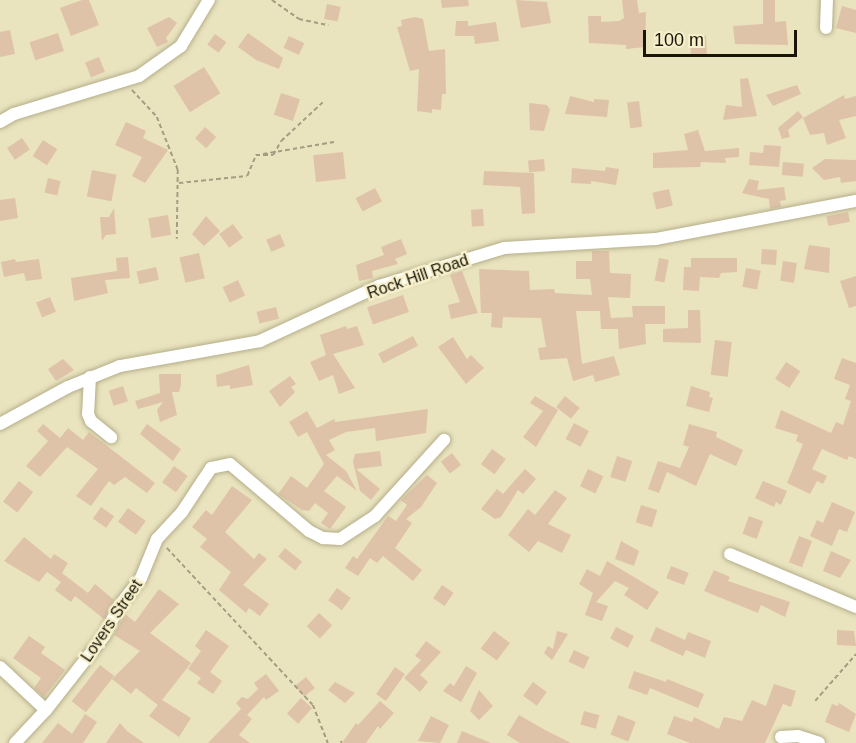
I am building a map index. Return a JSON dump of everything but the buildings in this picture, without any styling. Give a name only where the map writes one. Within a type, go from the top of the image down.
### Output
[{"type":"street","points":[[0,122],[14,114],[122,82],[164,61],[181,46],[209,0]]},
{"type":"street","points":[[826,28],[827,0]]},
{"type":"street","name":"Rock Hill Road","points":[[0,424],[90,377],[146,361],[260,341],[379,286],[504,249],[657,239],[856,201]]},
{"type":"street","points":[[90,377],[88,414],[91,421],[111,438]]},
{"type":"street","name":"Lovers Street","points":[[15,743],[46,710],[104,636],[120,605],[141,579],[157,538],[182,512],[202,479],[219,464],[241,471],[309,531],[323,538],[340,539],[375,516],[444,440]]},
{"type":"street","points":[[730,554],[856,607]]},
{"type":"street","points":[[0,667],[46,710]]},
{"type":"street","points":[[782,737],[819,743]]},
{"type":"path","points":[[272,0],[299,19],[328,25]]},
{"type":"path","points":[[122,82],[157,117],[179,183],[177,239]]},
{"type":"path","points":[[256,155],[273,155],[281,141],[323,102]]},
{"type":"path","points":[[256,155],[334,142]]},
{"type":"path","points":[[179,183],[248,176],[256,155]]},
{"type":"path","points":[[157,538],[209,589],[224,612],[313,705],[328,743]]},
{"type":"path","points":[[816,701],[856,654]]}]
